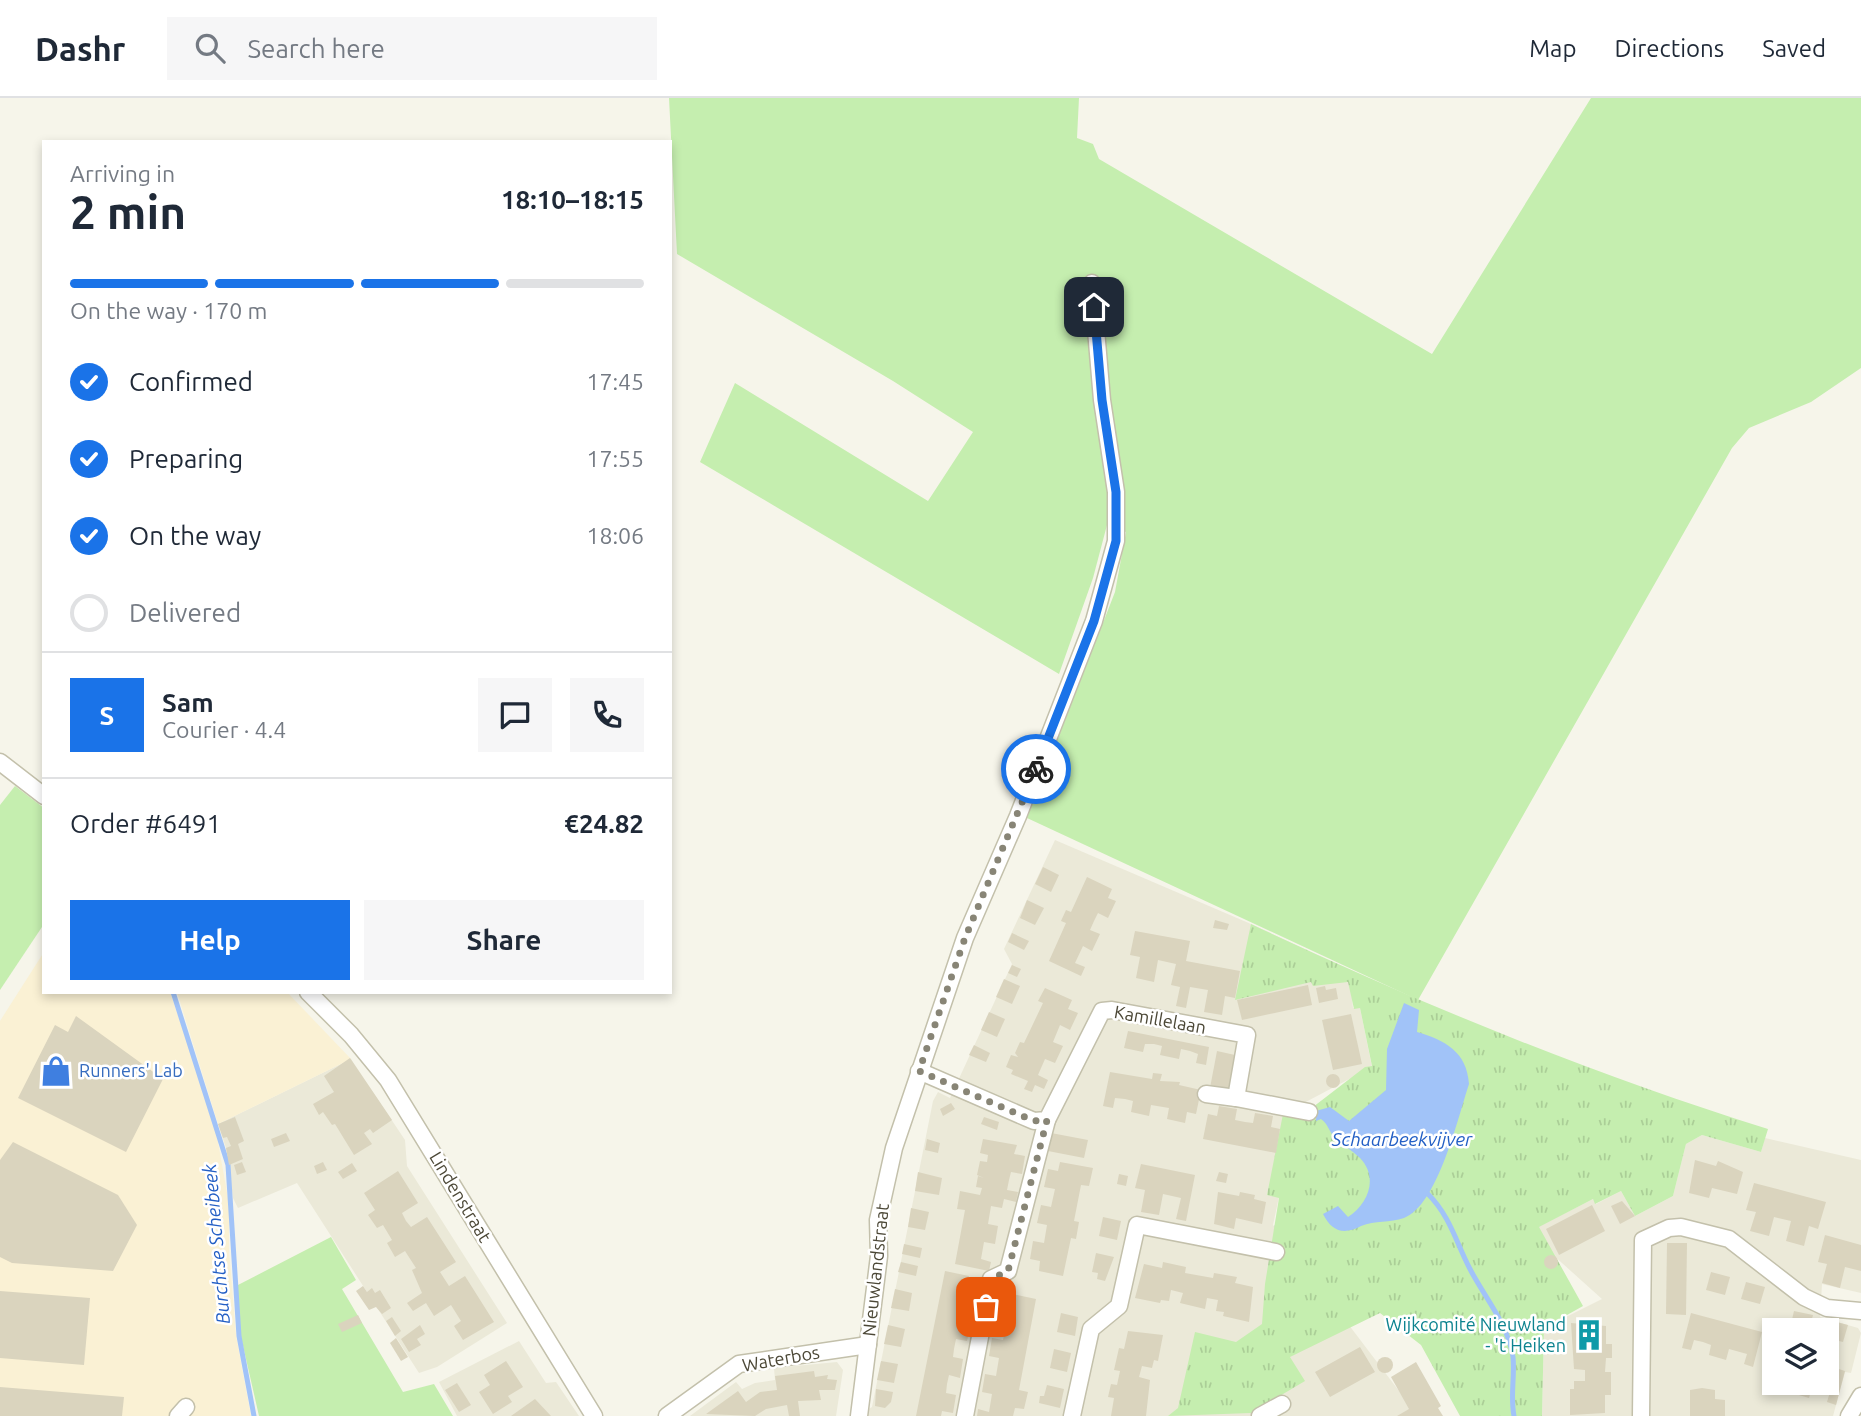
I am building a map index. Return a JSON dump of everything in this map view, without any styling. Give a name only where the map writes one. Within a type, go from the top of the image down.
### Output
[{"type":"street","name":"Nieuwlandstraat","points":[[859,1416],[879,1256],[878,1220],[894,1148],[965,938],[1018,816],[1094,621],[1116,541],[1116,492],[1102,400],[1092,283]]},
{"type":"street","points":[[0,762],[42,794]]},
{"type":"street","name":"Lindenstraat","points":[[310,994],[351,1035],[388,1080],[594,1416]]},
{"type":"street","name":"Kamillelaan","points":[[1047,1120],[1102,1011],[1112,1010],[1247,1035],[1236,1098]]},
{"type":"street","points":[[919,1071],[1034,1121],[1047,1120],[1008,1271],[991,1279],[965,1416]]},
{"type":"street","points":[[1206,1094],[1309,1112]]},
{"type":"street","points":[[1073,1416],[1091,1329],[1119,1306],[1138,1225],[1276,1252]]},
{"type":"street","points":[[1641,1416],[1643,1240],[1669,1228],[1681,1227],[1729,1239],[1804,1297],[1827,1308],[1861,1311]]},
{"type":"street","name":"Waterbos","points":[[667,1416],[739,1364],[868,1345]]},
{"type":"street","points":[[1849,1416],[1861,1396]]},
{"type":"street","points":[[1260,1416],[1282,1404]]},
{"type":"shaded area","points":[[1055,840],[1251,924],[1349,970],[1353,1008],[1360,1008],[1372,1067],[1283,1114],[1279,1197],[1273,1225],[1418,1416],[858,1416],[872,1407],[933,1101],[938,1092],[950,1098],[1012,964],[1004,949]]},
{"type":"shaded area","points":[[42,955],[42,994],[171,994],[215,1125],[229,1204],[229,1250],[236,1335],[251,1416],[0,1416],[0,1021]]},
{"type":"shaded area","points":[[178,994],[289,994],[351,1059],[218,1124]]},
{"type":"shaded area","points":[[351,1059],[405,1140],[407,1166],[507,1323],[437,1367],[419,1373],[297,1183],[238,1208],[233,1198],[226,1148],[218,1124]]},
{"type":"shaded area","points":[[1702,1135],[1761,1152],[1765,1138],[1861,1160],[1861,1293],[1822,1284],[1820,1317],[1823,1318],[1762,1318],[1762,1395],[1839,1395],[1833,1416],[1542,1416],[1544,1328],[1602,1299],[1552,1254],[1538,1227],[1593,1199],[1596,1204],[1621,1191],[1635,1216],[1673,1196],[1686,1144]]},
{"type":"shaded area","points":[[1839,1322],[1858,1328],[1861,1333],[1851,1373],[1845,1372],[1839,1394]]},
{"type":"shaded area","points":[[519,1341],[546,1383],[556,1382],[579,1416],[457,1416],[439,1382]]},
{"type":"shaded area","points":[[837,1362],[843,1370],[836,1416],[690,1416],[736,1382],[742,1389],[755,1383],[775,1380],[774,1368]]},
{"type":"green space","points":[[669,98],[1079,98],[1077,138],[1093,144],[1099,159],[1432,354],[1591,98],[1861,98],[1861,368],[1811,402],[1749,428],[1732,448],[1418,1000],[1027,818],[1115,592],[1126,532],[1107,525],[1093,578],[1059,674],[700,462],[735,383],[928,501],[973,432],[893,381],[677,254]]},
{"type":"green space","points":[[15,786],[42,806],[42,927],[0,990],[0,805]]},
{"type":"green space","points":[[1251,924],[1378,982],[1571,1061],[1768,1129],[1761,1152],[1702,1135],[1686,1144],[1673,1196],[1635,1216],[1621,1191],[1595,1204],[1593,1199],[1539,1227],[1583,1306],[1544,1328],[1542,1416],[1460,1416],[1421,1345],[1380,1313],[1290,1357],[1305,1381],[1251,1413],[1168,1416],[1178,1408],[1195,1332],[1236,1342],[1262,1324],[1265,1284],[1279,1198],[1267,1195],[1283,1114],[1313,1107],[1365,1067],[1372,1066],[1360,1008],[1354,1009],[1348,982],[1313,986],[1311,982],[1235,1000]]},
{"type":"green space","points":[[331,1237],[356,1280],[342,1289],[403,1392],[434,1384],[453,1416],[259,1416],[241,1337],[236,1286]]},
{"type":"water","name":"Schaarbeekvijver","points":[[1404,1003],[1419,1010],[1417,1032],[1437,1039],[1459,1056],[1464,1063],[1469,1084],[1437,1179],[1416,1210],[1399,1220],[1339,1230],[1330,1225],[1323,1214],[1338,1206],[1348,1217],[1355,1212],[1369,1190],[1369,1174],[1360,1158],[1334,1137],[1321,1119],[1316,1121],[1316,1111],[1330,1107],[1349,1121],[1386,1090],[1387,1049]]},
{"type":"building","points":[[1043,867],[1059,875],[1051,892],[1035,884]]},
{"type":"building","points":[[1087,877],[1112,889],[1108,898],[1116,901],[1108,918],[1098,913],[1094,921],[1090,930],[1100,934],[1092,951],[1083,946],[1075,963],[1085,967],[1081,976],[1049,961],[1066,923],[1061,921],[1066,910],[1071,912]]},
{"type":"building","points":[[1027,900],[1044,908],[1035,925],[1020,918]]},
{"type":"building","points":[[1215,920],[1229,924],[1227,930],[1213,928]]},
{"type":"building","points":[[1135,931],[1190,941],[1186,961],[1240,971],[1235,998],[1225,996],[1222,1015],[1204,1012],[1208,990],[1190,987],[1186,1008],[1176,1006],[1180,987],[1171,985],[1176,964],[1158,960],[1154,982],[1136,978],[1140,957],[1130,955]]},
{"type":"building","points":[[1012,933],[1029,941],[1024,950],[1008,942]]},
{"type":"building","points":[[1012,965],[1021,969],[1017,977],[1008,973]]},
{"type":"building","points":[[1004,979],[1020,986],[1012,1004],[996,997]]},
{"type":"building","points":[[1308,985],[1312,1005],[1242,1020],[1237,1000]]},
{"type":"building","points":[[1325,986],[1326,990],[1336,988],[1338,999],[1319,1003],[1316,988]]},
{"type":"building","points":[[1045,988],[1072,1000],[1068,1009],[1078,1013],[1070,1030],[1060,1025],[1053,1042],[1063,1046],[1055,1063],[1045,1059],[1038,1075],[1048,1080],[1044,1089],[1035,1085],[1032,1092],[1024,1089],[1028,1081],[1011,1074],[1013,1070],[1006,1067],[1011,1055],[1018,1057],[1015,1053],[1020,1042],[1024,1043],[1043,1003],[1038,1001]]},
{"type":"building","points":[[989,1012],[1005,1019],[997,1037],[981,1030]]},
{"type":"building","points":[[1351,1014],[1362,1064],[1333,1070],[1322,1020]]},
{"type":"building","points":[[76,1016],[163,1079],[126,1152],[18,1098],[55,1025],[68,1032]]},
{"type":"building","points":[[1128,1031],[1209,1047],[1206,1065],[1196,1063],[1198,1054],[1181,1049],[1179,1059],[1160,1055],[1162,1046],[1154,1044],[1145,1044],[1143,1052],[1124,1048]]},
{"type":"building","points":[[974,1045],[990,1053],[986,1062],[969,1055]]},
{"type":"building","points":[[1217,1051],[1235,1055],[1228,1092],[1210,1088]]},
{"type":"building","points":[[350,1058],[392,1120],[373,1133],[370,1129],[364,1133],[372,1144],[354,1155],[335,1124],[332,1125],[323,1112],[319,1115],[313,1104],[334,1092],[324,1076]]},
{"type":"building","points":[[1110,1072],[1152,1079],[1153,1073],[1162,1074],[1160,1081],[1180,1082],[1179,1085],[1201,1090],[1196,1114],[1187,1112],[1185,1123],[1167,1119],[1169,1108],[1151,1105],[1149,1116],[1131,1112],[1133,1101],[1125,1099],[1115,1098],[1113,1108],[1103,1106]]},
{"type":"building","points":[[1333,1074],[1338,1076],[1338,1086],[1333,1088],[1328,1086],[1326,1081],[1328,1076]]},
{"type":"building","points":[[951,1103],[955,1109],[943,1116],[940,1109]]},
{"type":"building","points":[[1219,1106],[1237,1109],[1235,1120],[1245,1122],[1253,1123],[1255,1113],[1273,1116],[1271,1127],[1280,1129],[1276,1153],[1203,1139],[1208,1114],[1217,1116]]},
{"type":"building","points":[[235,1117],[244,1141],[238,1144],[243,1159],[229,1165],[226,1148],[231,1146],[227,1137],[223,1138],[218,1124]]},
{"type":"building","points":[[984,1117],[999,1122],[997,1130],[981,1124]]},
{"type":"building","points":[[286,1133],[290,1141],[274,1147],[271,1139]]},
{"type":"building","points":[[1051,1133],[1088,1140],[1084,1158],[1048,1151]]},
{"type":"building","points":[[927,1139],[940,1143],[938,1153],[925,1150]]},
{"type":"building","points":[[983,1139],[1017,1145],[1014,1154],[1025,1156],[1022,1174],[1011,1172],[1007,1190],[1018,1192],[1016,1202],[1004,1199],[1002,1208],[991,1206],[988,1224],[998,1226],[995,1244],[984,1242],[981,1259],[991,1262],[989,1271],[955,1264],[965,1210],[957,1209],[960,1191],[980,1195],[982,1188],[976,1187],[978,1176],[984,1178],[977,1175],[980,1161],[987,1162],[988,1155],[980,1153]]},
{"type":"building","points":[[13,1142],[118,1195],[137,1225],[113,1271],[12,1263],[0,1257],[0,1160]]},
{"type":"building","points":[[1695,1160],[1716,1166],[1718,1161],[1743,1172],[1737,1194],[1712,1188],[1709,1198],[1689,1193]]},
{"type":"building","points":[[242,1162],[246,1172],[237,1175],[234,1165]]},
{"type":"building","points":[[323,1162],[327,1170],[317,1174],[314,1166]]},
{"type":"building","points":[[1060,1162],[1093,1168],[1089,1186],[1081,1185],[1074,1221],[1079,1222],[1076,1239],[1071,1238],[1063,1276],[1039,1271],[1040,1261],[1030,1259],[1033,1241],[1044,1243],[1047,1225],[1037,1223],[1041,1205],[1051,1207],[1055,1189],[1044,1187],[1048,1169],[1058,1171]]},
{"type":"building","points":[[352,1163],[357,1171],[343,1179],[338,1172]]},
{"type":"building","points":[[1141,1164],[1195,1175],[1186,1221],[1176,1219],[1181,1198],[1163,1194],[1159,1215],[1141,1212],[1145,1190],[1135,1188]]},
{"type":"building","points":[[398,1171],[418,1203],[402,1213],[406,1221],[411,1227],[427,1217],[456,1262],[440,1272],[449,1286],[465,1276],[494,1322],[463,1340],[454,1326],[461,1321],[451,1305],[434,1316],[426,1303],[413,1311],[407,1303],[422,1293],[412,1270],[416,1268],[405,1251],[395,1257],[387,1243],[392,1240],[383,1225],[377,1228],[368,1215],[375,1210],[364,1193]]},
{"type":"building","points":[[918,1172],[942,1178],[939,1195],[915,1191]]},
{"type":"building","points":[[1219,1172],[1228,1174],[1226,1183],[1216,1181]]},
{"type":"building","points":[[1119,1174],[1128,1176],[1126,1186],[1117,1184]]},
{"type":"building","points":[[1754,1183],[1826,1202],[1818,1229],[1809,1226],[1804,1246],[1786,1241],[1791,1221],[1774,1217],[1769,1236],[1750,1231],[1756,1212],[1746,1210]]},
{"type":"building","points":[[1218,1192],[1239,1196],[1240,1192],[1255,1195],[1254,1199],[1266,1202],[1262,1224],[1236,1218],[1234,1229],[1214,1224]]},
{"type":"building","points":[[1622,1201],[1635,1216],[1620,1224],[1611,1206]]},
{"type":"building","points":[[1592,1205],[1605,1231],[1559,1255],[1546,1229]]},
{"type":"building","points":[[911,1208],[929,1212],[925,1230],[908,1227]]},
{"type":"building","points":[[1103,1217],[1121,1221],[1117,1240],[1099,1236]]},
{"type":"building","points":[[1825,1235],[1861,1245],[1861,1271],[1845,1267],[1840,1288],[1822,1283],[1827,1264],[1818,1262]]},
{"type":"building","points":[[1667,1243],[1687,1243],[1686,1315],[1666,1314]]},
{"type":"building","points":[[904,1244],[922,1248],[920,1258],[902,1254]]},
{"type":"building","points":[[1096,1253],[1114,1257],[1105,1281],[1097,1279],[1098,1273],[1092,1272]]},
{"type":"building","points":[[1551,1255],[1556,1257],[1556,1267],[1551,1269],[1546,1267],[1544,1262],[1546,1257]]},
{"type":"building","points":[[901,1262],[918,1266],[916,1276],[898,1272]]},
{"type":"building","points":[[1163,1262],[1186,1267],[1185,1273],[1213,1278],[1214,1273],[1237,1277],[1235,1283],[1253,1287],[1249,1322],[1223,1316],[1224,1312],[1216,1311],[1218,1300],[1207,1298],[1205,1309],[1180,1303],[1183,1293],[1171,1290],[1169,1301],[1161,1300],[1160,1303],[1135,1298],[1144,1264],[1162,1268]]},
{"type":"building","points":[[945,1271],[969,1276],[967,1285],[977,1288],[974,1306],[963,1303],[960,1321],[970,1323],[967,1341],[956,1339],[954,1349],[953,1357],[963,1359],[960,1378],[949,1375],[947,1384],[946,1393],[956,1395],[953,1413],[942,1411],[941,1416],[916,1416]]},
{"type":"building","points":[[1711,1272],[1730,1277],[1725,1295],[1706,1290]]},
{"type":"building","points":[[1746,1282],[1765,1287],[1760,1304],[1741,1299]]},
{"type":"building","points":[[363,1286],[367,1292],[372,1288],[375,1293],[380,1290],[391,1308],[382,1314],[376,1307],[369,1310],[356,1291]]},
{"type":"building","points":[[895,1289],[912,1293],[909,1311],[891,1308]]},
{"type":"building","points":[[0,1291],[90,1298],[84,1365],[0,1358]]},
{"type":"building","points":[[1012,1294],[1036,1299],[1019,1390],[1028,1392],[1024,1409],[1015,1408],[1013,1416],[977,1416],[978,1409],[989,1412],[992,1394],[982,1392],[985,1374],[996,1376],[999,1358],[989,1356],[992,1338],[1003,1340],[1007,1322],[996,1320],[999,1302],[1010,1304]]},
{"type":"building","points":[[1794,1311],[1813,1315],[1812,1318],[1792,1318]]},
{"type":"building","points":[[1061,1313],[1078,1317],[1075,1336],[1057,1332]]},
{"type":"building","points":[[1691,1313],[1762,1332],[1753,1367],[1744,1364],[1747,1354],[1729,1349],[1726,1360],[1709,1355],[1711,1345],[1703,1342],[1694,1340],[1691,1350],[1682,1348]]},
{"type":"building","points":[[358,1315],[362,1323],[342,1332],[338,1324]]},
{"type":"building","points":[[392,1317],[401,1331],[395,1336],[386,1321]]},
{"type":"building","points":[[1571,1323],[1606,1326],[1606,1344],[1612,1344],[1612,1358],[1606,1358],[1605,1372],[1611,1372],[1611,1395],[1605,1395],[1605,1413],[1570,1415],[1570,1389],[1574,1389],[1574,1381],[1585,1381],[1585,1370],[1574,1369]]},
{"type":"building","points":[[1839,1323],[1848,1325],[1843,1342],[1839,1341]]},
{"type":"building","points":[[420,1325],[425,1334],[417,1339],[421,1345],[409,1352],[401,1339]]},
{"type":"building","points":[[888,1325],[905,1329],[901,1347],[884,1344]]},
{"type":"building","points":[[1128,1331],[1163,1335],[1158,1361],[1154,1360],[1152,1368],[1142,1366],[1139,1377],[1150,1380],[1146,1416],[1111,1416],[1114,1398],[1108,1397],[1111,1384],[1117,1385],[1120,1371],[1114,1370],[1119,1348],[1124,1349]]},
{"type":"building","points":[[396,1338],[408,1357],[401,1361],[390,1343]]},
{"type":"building","points":[[1360,1347],[1375,1372],[1330,1397],[1315,1372]]},
{"type":"building","points":[[1054,1349],[1071,1353],[1067,1372],[1050,1368]]},
{"type":"building","points":[[1385,1357],[1391,1359],[1391,1371],[1385,1373],[1379,1371],[1377,1365],[1379,1359]]},
{"type":"building","points":[[506,1361],[523,1387],[508,1396],[512,1402],[493,1414],[479,1392],[490,1385],[484,1375]]},
{"type":"building","points":[[881,1361],[898,1364],[894,1383],[877,1380]]},
{"type":"building","points":[[1416,1362],[1441,1406],[1438,1408],[1443,1416],[1397,1416],[1409,1409],[1391,1377]]},
{"type":"building","points":[[1839,1369],[1845,1371],[1839,1394]]},
{"type":"building","points":[[814,1371],[815,1377],[828,1375],[827,1379],[837,1380],[835,1390],[819,1390],[821,1400],[798,1401],[800,1416],[789,1416],[787,1405],[766,1409],[755,1416],[706,1414],[738,1391],[746,1402],[760,1392],[777,1390],[775,1376]]},
{"type":"building","points":[[457,1383],[471,1405],[459,1412],[445,1390]]},
{"type":"building","points":[[1047,1385],[1064,1389],[1060,1408],[1039,1403]]},
{"type":"building","points":[[0,1387],[124,1397],[122,1416],[0,1416]]},
{"type":"building","points":[[876,1389],[893,1392],[891,1402],[885,1408],[875,1406]]},
{"type":"building","points":[[1690,1390],[1715,1390],[1715,1399],[1725,1400],[1725,1416],[1690,1416]]},
{"type":"building","points":[[1829,1395],[1839,1395],[1836,1405],[1827,1402]]},
{"type":"building","points":[[535,1399],[551,1416],[511,1416]]},
{"type":"waterway","name":"Burchtse Scheibeek","points":[[174,994],[228,1165],[239,1336],[254,1416]]},
{"type":"waterway","points":[[1428,1194],[1447,1220],[1470,1269],[1506,1333],[1513,1357],[1514,1416]]},
{"type":"way so far","points":[[986,1307],[991,1279],[1008,1271],[1047,1120],[1034,1121],[919,1071],[965,938],[1036,769]]},
{"type":"place","name":"Runners' Lab","points":[[56,1071]]},
{"type":"place","name":"Wijkcomité Nieuwland - 't Heiken","points":[[1589,1335]]},
{"type":"route","points":[[1036,769],[1094,621],[1116,541],[1116,492],[1102,400],[1094,307]]}]
